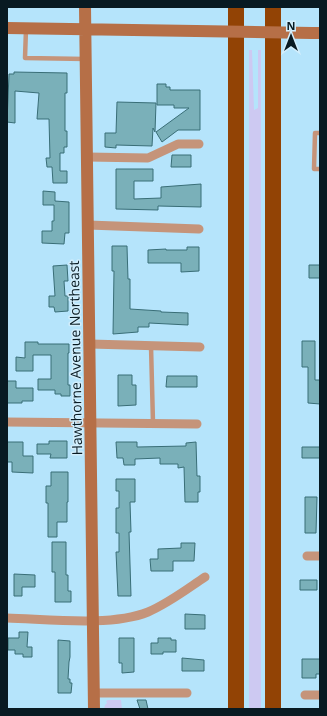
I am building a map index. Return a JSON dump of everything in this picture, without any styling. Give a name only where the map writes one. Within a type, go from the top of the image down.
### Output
[{"type":"highway","points":[[236,7],[236,709]]},
{"type":"highway","points":[[273,7],[273,709]]},
{"type":"main road","name":"Hawthorne Avenue Northeast","points":[[85,7],[94,709]]},
{"type":"main road","points":[[7,28],[86,28],[316,33]]},
{"type":"street","points":[[87,157],[148,158],[178,144],[199,144]]},
{"type":"street","points":[[88,225],[199,229]]},
{"type":"street","points":[[90,344],[200,346]]},
{"type":"street","points":[[7,422],[197,424]]},
{"type":"street","points":[[307,556],[320,556]]},
{"type":"street","points":[[7,618],[93,621],[130,617],[148,612],[168,602],[205,576]]},
{"type":"street","points":[[94,693],[187,693]]},
{"type":"street","points":[[305,694],[320,695]]},
{"type":"lane","points":[[26,28],[25,58],[86,59]]},
{"type":"lane","points":[[317,133],[314,169],[320,169]]},
{"type":"lane","points":[[151,346],[153,423]]},
{"type":"shaded area","points":[[249,50],[252,50],[254,110],[258,108],[258,50],[261,50],[261,709],[249,709]]},
{"type":"shaded area","points":[[121,700],[122,709],[104,709],[107,703],[106,701]]},
{"type":"building","points":[[14,72],[67,73],[67,93],[65,93],[65,131],[67,131],[67,147],[64,147],[64,153],[60,153],[60,171],[67,171],[67,183],[53,183],[52,167],[47,167],[46,158],[50,158],[49,119],[37,119],[39,93],[15,91],[15,123],[7,122],[9,74],[14,74]]},
{"type":"building","points":[[157,84],[166,84],[166,87],[170,87],[170,90],[200,90],[200,130],[178,130],[162,142],[156,132],[189,108],[174,108],[174,105],[157,105]]},
{"type":"building","points":[[117,102],[156,103],[155,132],[153,128],[152,146],[116,145],[116,148],[105,147],[105,133],[116,133]]},
{"type":"building","points":[[172,155],[191,155],[191,167],[171,167]]},
{"type":"building","points":[[116,169],[153,169],[153,181],[134,181],[134,199],[161,198],[161,187],[201,184],[201,207],[158,206],[158,210],[116,209]]},
{"type":"building","points":[[43,191],[55,192],[55,201],[69,202],[69,233],[65,233],[64,244],[42,243],[42,231],[52,231],[52,221],[54,221],[54,205],[43,205]]},
{"type":"building","points":[[112,246],[127,246],[128,279],[130,279],[130,309],[188,313],[188,325],[149,323],[149,327],[138,327],[138,332],[113,334],[114,271],[112,271]]},
{"type":"building","points":[[187,247],[199,247],[199,271],[181,272],[181,263],[148,263],[148,250],[187,250]]},
{"type":"building","points":[[67,265],[68,281],[64,281],[65,296],[68,296],[68,311],[55,312],[54,307],[49,307],[49,296],[55,296],[53,266]]},
{"type":"building","points":[[309,265],[320,265],[320,278],[309,278]]},
{"type":"building","points":[[302,341],[315,341],[315,380],[320,380],[320,404],[308,403],[308,367],[302,367]]},
{"type":"building","points":[[25,342],[38,342],[38,344],[69,344],[68,385],[70,385],[70,396],[55,394],[55,390],[38,390],[38,379],[51,379],[51,355],[33,355],[33,371],[16,371],[16,357],[25,358]]},
{"type":"building","points":[[118,375],[132,375],[132,385],[136,385],[136,405],[118,406]]},
{"type":"building","points":[[167,376],[197,376],[197,387],[166,387]]},
{"type":"building","points":[[7,381],[16,381],[16,388],[33,388],[33,401],[7,403]]},
{"type":"building","points":[[49,441],[67,441],[67,458],[50,458],[51,454],[37,454],[37,444],[49,444]]},
{"type":"building","points":[[7,442],[23,442],[23,456],[33,456],[33,473],[12,472],[12,462],[7,462]]},
{"type":"building","points":[[116,442],[137,442],[137,447],[186,446],[186,443],[196,442],[197,476],[200,476],[200,492],[198,492],[198,502],[185,502],[184,467],[178,468],[178,464],[160,464],[160,458],[135,459],[135,465],[124,465],[123,458],[117,458]]},
{"type":"building","points":[[302,447],[320,447],[320,458],[302,458]]},
{"type":"building","points":[[51,472],[68,472],[67,522],[57,522],[57,537],[48,537],[48,503],[46,503],[46,486],[51,486]]},
{"type":"building","points":[[116,479],[135,479],[135,502],[130,502],[131,532],[129,532],[131,596],[118,596],[116,552],[119,552],[119,533],[116,533],[116,508],[119,508],[119,491],[116,491]]},
{"type":"building","points":[[305,497],[317,497],[316,533],[305,533]]},
{"type":"building","points":[[52,542],[66,542],[66,575],[68,575],[68,591],[71,591],[71,602],[55,602],[55,572],[52,572]]},
{"type":"building","points":[[181,543],[195,543],[194,561],[173,561],[173,571],[151,571],[150,559],[158,559],[158,549],[181,548]]},
{"type":"building","points":[[14,574],[35,575],[35,587],[22,587],[22,596],[14,596]]},
{"type":"building","points":[[300,580],[317,580],[317,590],[300,590]]},
{"type":"building","points":[[185,614],[205,615],[205,629],[185,629]]},
{"type":"building","points":[[19,632],[28,632],[27,647],[32,647],[32,657],[23,657],[23,654],[15,654],[15,650],[8,650],[8,638],[19,638]]},
{"type":"building","points":[[119,638],[134,638],[134,672],[122,673],[122,663],[119,663]]},
{"type":"building","points":[[158,638],[171,638],[171,640],[176,640],[176,652],[151,654],[151,643],[158,643]]},
{"type":"building","points":[[58,640],[70,641],[68,679],[70,679],[70,683],[72,683],[71,693],[58,693]]},
{"type":"building","points":[[182,658],[204,660],[204,671],[182,671]]},
{"type":"building","points":[[302,659],[320,659],[320,674],[316,674],[316,678],[302,678]]},
{"type":"building","points":[[137,700],[146,700],[148,709],[140,709]]}]
